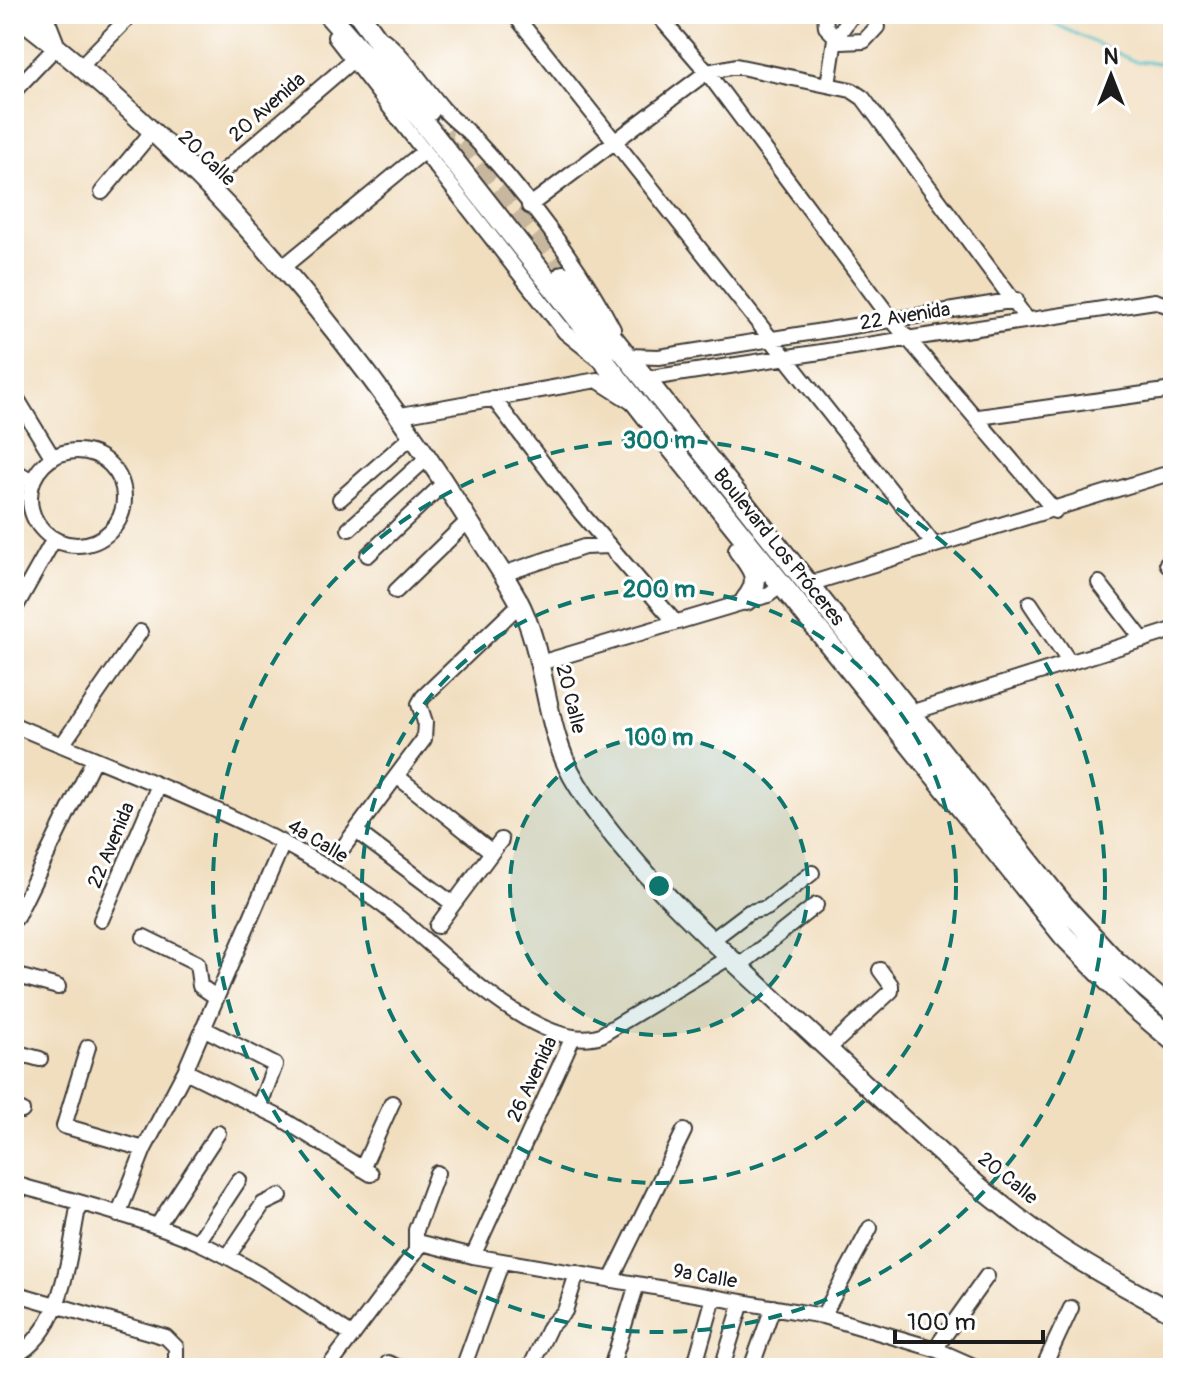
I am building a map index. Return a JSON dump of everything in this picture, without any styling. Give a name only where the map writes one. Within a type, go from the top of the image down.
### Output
[{"type":"highway","name":"Boulevard Los Próceres","points":[[328,14],[435,137],[594,339],[607,365],[667,442],[1064,936],[1134,1007],[1173,1040]]},
{"type":"highway","name":"Boulevard Los Próceres","points":[[365,22],[445,132],[1094,941],[1173,1011]]},
{"type":"highway","points":[[529,273],[607,365]]},
{"type":"highway","points":[[572,274],[614,329],[624,352]]},
{"type":"highway","points":[[667,442],[669,458],[753,568],[756,583],[746,600]]},
{"type":"main road","name":"20 Calle","points":[[15,14],[80,67],[206,186],[283,267],[401,415],[520,604],[540,663],[556,732],[575,781],[617,838],[734,962],[992,1196],[1056,1246],[1173,1313]]},
{"type":"main road","points":[[43,14],[56,46]]},
{"type":"street","points":[[80,67],[132,14]]},
{"type":"street","name":"Boulevard Los Próceres","points":[[320,14],[423,152],[565,332],[607,365]]},
{"type":"street","points":[[514,14],[934,545]]},
{"type":"street","points":[[657,14],[707,72],[892,320],[979,417],[1055,511]]},
{"type":"street","points":[[825,14],[826,27],[835,39],[852,44],[864,41],[877,27]]},
{"type":"street","points":[[828,85],[835,39],[853,14]]},
{"type":"street","name":"Boulevard Los Próceres","points":[[365,22],[399,51],[444,110],[472,136],[529,206],[593,290],[614,329]]},
{"type":"street","points":[[14,91],[56,46]]},
{"type":"street","name":"20 Avenida","points":[[206,186],[354,59]]},
{"type":"street","points":[[529,206],[707,72],[736,66],[851,90],[863,98],[1016,300],[1026,318]]},
{"type":"street","points":[[102,192],[151,133]]},
{"type":"street","points":[[283,267],[423,152]]},
{"type":"street","name":"22 Avenida","points":[[624,352],[659,357],[1016,300]]},
{"type":"street","name":"22 Avenida","points":[[644,379],[1026,318],[1155,301],[1172,307]]},
{"type":"street","points":[[1172,307],[1173,316]]},
{"type":"street","points":[[401,415],[597,380],[640,407]]},
{"type":"street","points":[[979,417],[1173,390]]},
{"type":"street","points":[[14,394],[53,458]]},
{"type":"street","points":[[493,398],[581,513],[675,622]]},
{"type":"street","points":[[340,499],[413,435]]},
{"type":"street","points":[[85,452],[105,461],[119,477],[124,498],[119,519],[105,536],[85,544],[54,539],[35,519],[30,500],[33,482],[53,458],[85,452]]},
{"type":"street","points":[[349,529],[428,457]]},
{"type":"street","points":[[14,470],[33,482]]},
{"type":"street","points":[[809,584],[1055,511],[1173,472]]},
{"type":"street","points":[[368,555],[444,483]]},
{"type":"street","points":[[581,513],[586,524],[584,547]]},
{"type":"street","points":[[396,591],[468,521]]},
{"type":"street","points":[[14,610],[54,539]]},
{"type":"street","points":[[503,574],[584,547],[609,546]]},
{"type":"street","points":[[1099,583],[1143,640]]},
{"type":"street","points":[[540,663],[768,595],[783,584]]},
{"type":"street","points":[[1030,603],[1070,663]]},
{"type":"street","points":[[339,853],[424,739],[425,722],[419,704],[423,697],[520,604]]},
{"type":"street","points":[[910,713],[1173,630]]},
{"type":"street","points":[[62,745],[140,632]]},
{"type":"street","name":"4a Calle","points":[[14,725],[283,843],[379,902],[517,1014],[555,1033],[573,1037]]},
{"type":"street","points":[[16,918],[94,759]]},
{"type":"street","points":[[398,777],[496,846],[437,926]]},
{"type":"street","name":"22 Avenida","points":[[101,920],[158,787]]},
{"type":"street","points":[[356,831],[453,904]]},
{"type":"street","points":[[118,1215],[144,1149],[185,1071],[283,843]]},
{"type":"street","points":[[712,940],[749,912],[767,908],[812,873]]},
{"type":"street","name":"26 Avenida","points":[[473,1256],[573,1037],[601,1035],[734,962],[816,905]]},
{"type":"street","points":[[144,937],[197,963],[200,986],[216,997]]},
{"type":"street","points":[[828,1049],[891,991],[891,985],[880,970]]},
{"type":"street","points":[[14,975],[58,987]]},
{"type":"street","points":[[203,1028],[275,1065],[259,1107]]},
{"type":"street","points":[[88,1047],[64,1126],[144,1149]]},
{"type":"street","points":[[14,1052],[40,1059]]},
{"type":"street","points":[[185,1071],[259,1107],[367,1171],[392,1103]]},
{"type":"street","points":[[611,1280],[684,1131]]},
{"type":"street","points":[[157,1226],[218,1133]]},
{"type":"street","points":[[328,1368],[418,1245],[416,1230],[437,1173]]},
{"type":"street","points":[[198,1242],[239,1180]]},
{"type":"street","points":[[14,1184],[157,1226],[198,1242],[278,1284],[351,1335]]},
{"type":"street","points":[[228,1256],[263,1204],[280,1196]]},
{"type":"street","points":[[14,1356],[36,1342],[45,1331],[55,1304],[79,1203]]},
{"type":"street","points":[[823,1316],[870,1228]]},
{"type":"street","name":"9a Calle","points":[[418,1245],[823,1316],[935,1349],[960,1364],[978,1368]]},
{"type":"street","points":[[463,1368],[502,1261]]},
{"type":"street","points":[[530,1368],[550,1326],[565,1311],[577,1273]]},
{"type":"street","points":[[935,1349],[987,1276]]},
{"type":"street","points":[[611,1368],[637,1284]]},
{"type":"street","points":[[14,1293],[173,1341],[178,1356],[176,1368]]},
{"type":"street","points":[[694,1368],[714,1297]]},
{"type":"street","points":[[722,1368],[742,1302]]},
{"type":"street","points":[[751,1368],[773,1307]]},
{"type":"street","points":[[1043,1368],[1071,1308]]},
{"type":"waterway","points":[[1050,14],[1053,23],[1134,61],[1173,64]]},
{"type":"tunnel","points":[[529,273],[444,166],[440,154],[452,139],[460,138],[467,144],[572,274]]}]
